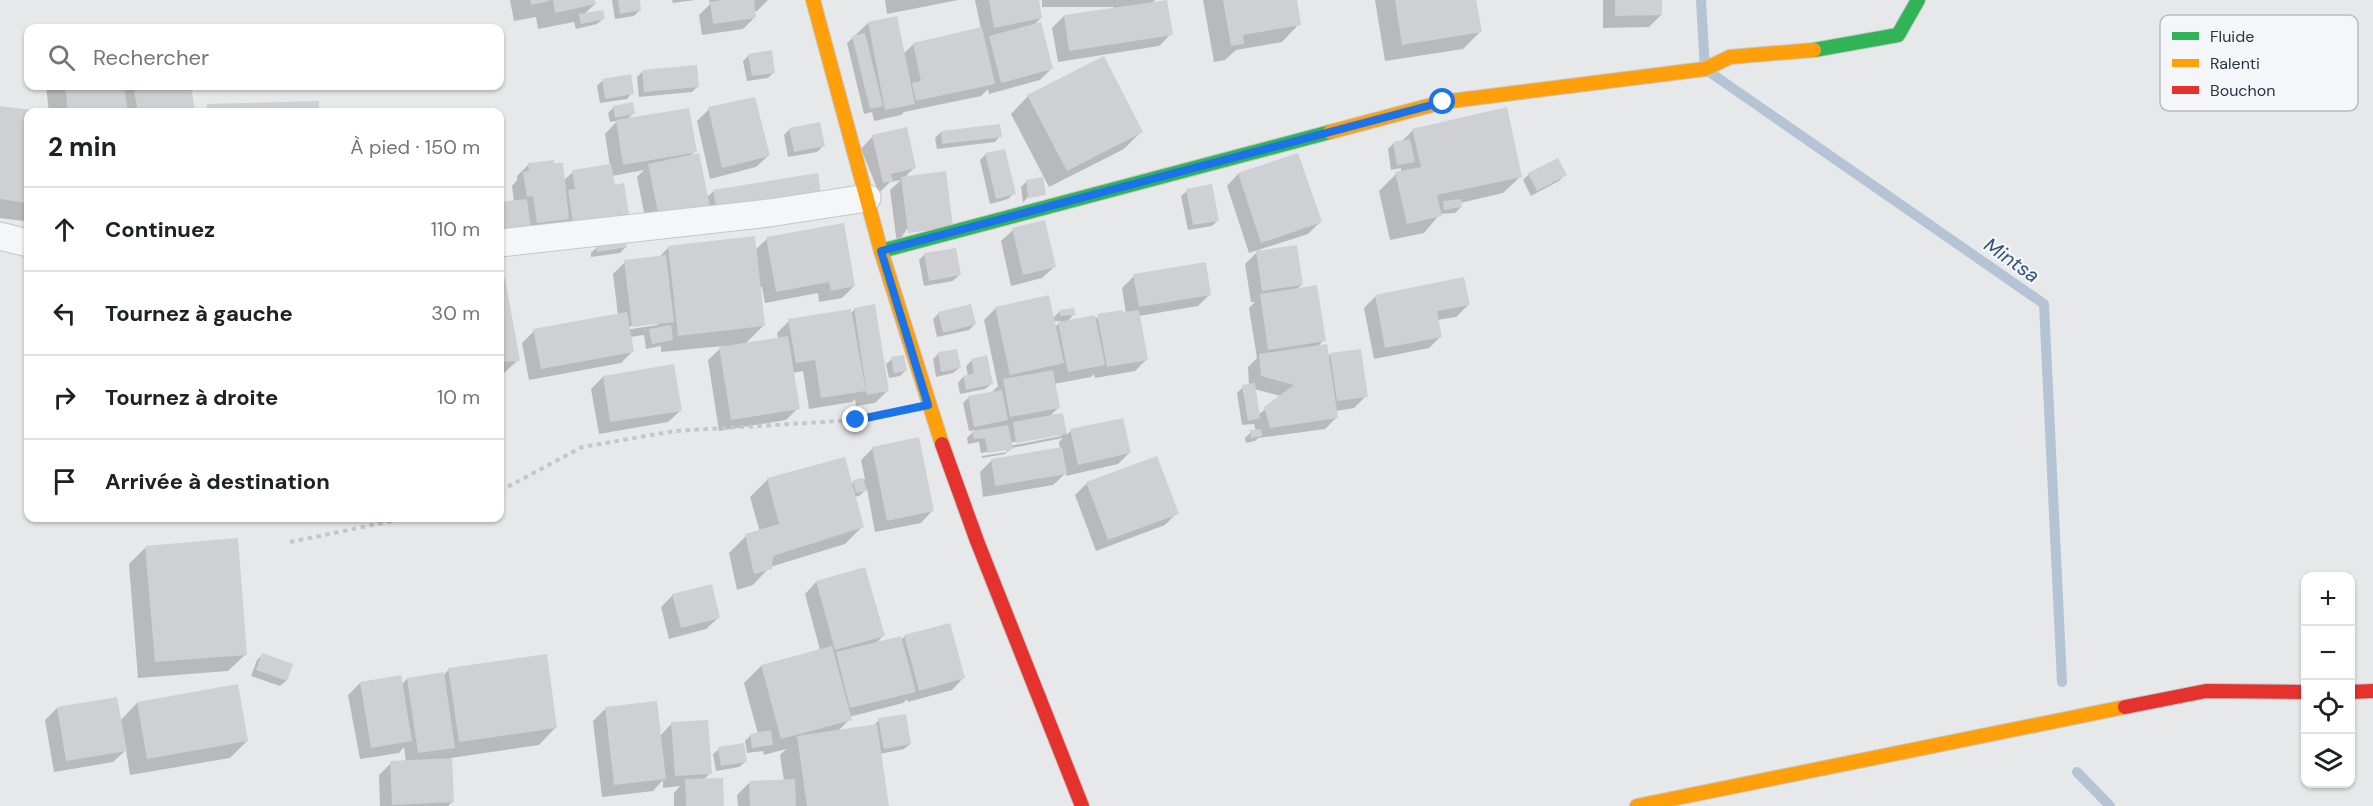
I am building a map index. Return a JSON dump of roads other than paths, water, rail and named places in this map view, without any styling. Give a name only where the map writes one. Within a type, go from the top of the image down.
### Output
[{"type":"street","points":[[813,0],[881,251],[928,405],[977,541],[1082,806]]},
{"type":"street","points":[[881,251],[1443,102],[1705,69],[1730,57],[1822,49],[1898,35],[1918,0]]},
{"type":"street","points":[[504,243],[769,213],[867,198]]},
{"type":"street","points":[[0,236],[24,242]]},
{"type":"street","points":[[1637,806],[2206,691],[2301,692]]},
{"type":"street","points":[[2355,692],[2373,691]]},
{"type":"waterway","name":"Mintsa","points":[[1701,0],[1705,69],[2044,304],[2062,682]]},
{"type":"waterway","name":"Mintsa","points":[[2077,772],[2110,806]]}]
